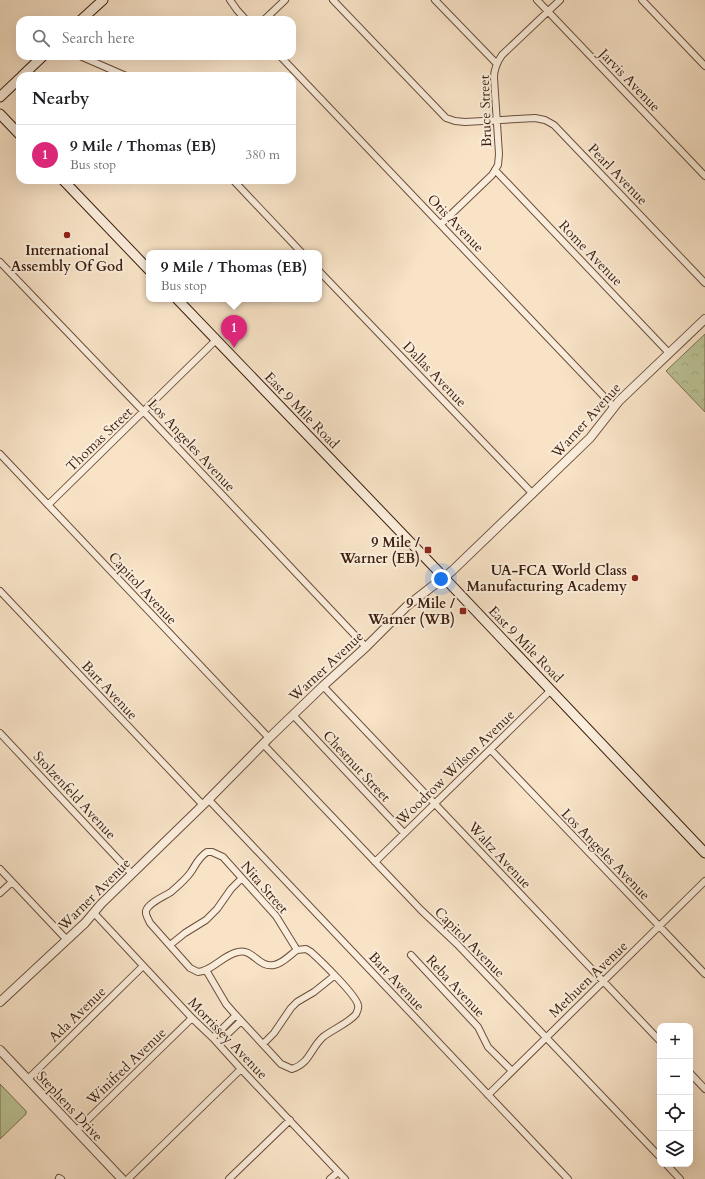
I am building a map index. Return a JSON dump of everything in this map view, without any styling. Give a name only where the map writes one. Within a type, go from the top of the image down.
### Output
[{"type":"main road","points":[[85,16],[102,0]]},
{"type":"main road","points":[[26,72],[39,60]]},
{"type":"main road","points":[[0,97],[16,82]]},
{"type":"main road","points":[[0,114],[16,131]]},
{"type":"main road","points":[[67,184],[146,267]]},
{"type":"main road","name":"East 9 Mile Road","points":[[180,302],[705,853]]},
{"type":"street","points":[[230,0],[242,16]]},
{"type":"street","points":[[268,16],[285,0]]},
{"type":"street","points":[[333,0],[446,118],[460,122],[497,120]]},
{"type":"street","points":[[435,0],[497,64]]},
{"type":"street","name":"Jarvis Avenue","points":[[537,0],[705,176]]},
{"type":"street","name":"Bruce Street","points":[[496,170],[499,159],[494,72],[497,64],[504,54],[560,0]]},
{"type":"street","points":[[642,0],[705,66]]},
{"type":"street","points":[[89,60],[117,72]]},
{"type":"street","name":"Otis Avenue","points":[[284,60],[295,72]]},
{"type":"street","name":"Otis Avenue","points":[[296,73],[614,407]]},
{"type":"street","name":"Pearl Avenue","points":[[497,120],[535,118],[546,120],[554,125],[705,283]]},
{"type":"street","points":[[441,224],[496,170]]},
{"type":"street","name":"Rome Avenue","points":[[496,170],[670,353]]},
{"type":"street","points":[[236,184],[299,250]]},
{"type":"street","name":"Los Angeles Avenue","points":[[0,262],[366,647]]},
{"type":"street","name":"Dallas Avenue","points":[[322,273],[533,494]]},
{"type":"street","name":"Warner Avenue","points":[[0,1002],[67,940],[101,904],[323,686],[412,602],[452,571],[533,494],[590,438],[619,401],[705,319]]},
{"type":"street","name":"Thomas Street","points":[[48,505],[216,340]]},
{"type":"street","name":"Capitol Avenue","points":[[0,454],[266,741],[375,862],[421,910],[457,944],[657,1155]]},
{"type":"street","name":"Bart Avenue","points":[[0,591],[206,802],[568,1179]]},
{"type":"street","name":"Waltz Avenue","points":[[323,686],[657,1038]]},
{"type":"street","name":"Woodrow Wilson Avenue","points":[[375,862],[551,690]]},
{"type":"street","name":"Chestnut Street","points":[[293,715],[404,833]]},
{"type":"street","name":"Stolzenfeld Avenue","points":[[0,733],[132,874]]},
{"type":"street","name":"Los Angeles Avenue","points":[[490,750],[705,974]]},
{"type":"street","name":"Nita Street","points":[[170,945],[150,923],[146,911],[150,905],[170,893],[186,878],[198,859],[207,852],[212,852],[223,857],[276,916],[296,950]]},
{"type":"street","points":[[0,869],[67,940]]},
{"type":"street","points":[[206,970],[226,1004],[236,1016],[281,1064],[292,1069],[299,1067],[305,1062],[324,1037],[353,1017],[357,1012],[358,1006],[355,999],[346,987],[312,952],[306,949],[296,950],[281,962],[274,965],[261,963],[249,953],[241,951],[229,955],[206,970],[198,972],[190,968],[170,945],[206,920],[242,878]]},
{"type":"street","name":"Methuen Avenue","points":[[488,1095],[705,881]]},
{"type":"street","points":[[0,893],[12,882]]},
{"type":"street","name":"Morrissey Avenue","points":[[94,913],[345,1179]]},
{"type":"street","name":"Reba Avenue","points":[[411,955],[478,1027],[488,1046],[512,1071]]},
{"type":"street","name":"Ada Avenue","points":[[28,1080],[143,966]]},
{"type":"street","points":[[263,1044],[274,1033],[291,1008],[334,976]]},
{"type":"street","points":[[213,1038],[236,1016]]},
{"type":"street","name":"Winifred Avenue","points":[[76,1131],[192,1018]]},
{"type":"street","points":[[218,1043],[241,1021]]},
{"type":"street","name":"Stephens Drive","points":[[0,1050],[119,1178]]},
{"type":"street","points":[[128,1179],[241,1069]]},
{"type":"street","points":[[693,1076],[705,1088]]},
{"type":"street","points":[[229,1179],[290,1120]]},
{"type":"street","points":[[669,1167],[680,1179]]},
{"type":"street","points":[[330,1179],[338,1172]]},
{"type":"green space","points":[[705,334],[705,412],[666,371]]},
{"type":"green space","points":[[0,1084],[26,1111],[26,1114],[0,1139]]},
{"type":"place","name":"International Assembly Of God","points":[[67,235]]},
{"type":"place","name":"9 Mile / Thomas (EB)","points":[[234,348]]},
{"type":"place","name":"9 Mile / Warner (EB)","points":[[428,550]]},
{"type":"place","name":"UA-FCA World Class Manufacturing Academy","points":[[635,578]]},
{"type":"place","name":"9 Mile / Warner (WB)","points":[[463,611]]}]
